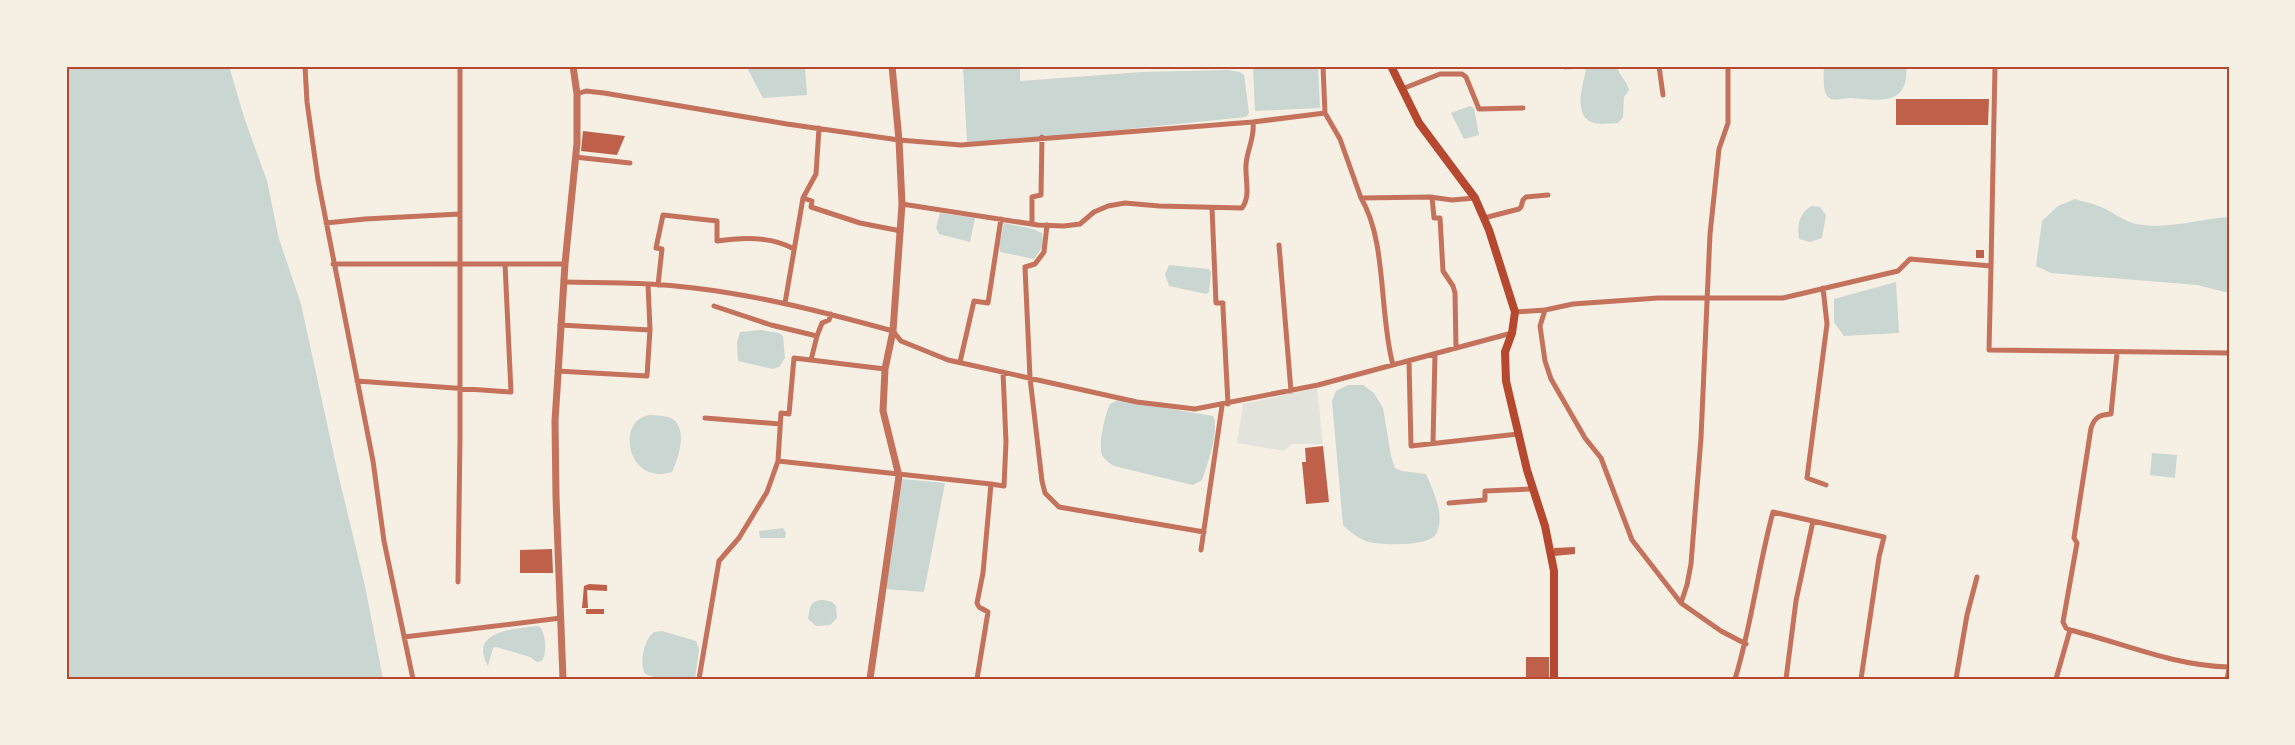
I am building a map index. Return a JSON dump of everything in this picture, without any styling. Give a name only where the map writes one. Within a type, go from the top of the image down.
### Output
[{"type":"main road","points":[[1391,66],[1419,123],[1458,172],[1475,198],[1484,218],[1515,312],[1512,333],[1505,352],[1504,368],[1518,434],[1532,489],[1545,526],[1554,571],[1554,679]]},
{"type":"street","points":[[304,66],[306,102],[318,180],[333,264],[374,461],[384,541],[412,679]]},
{"type":"street","points":[[458,582],[460,66]]},
{"type":"street","points":[[563,679],[555,421],[560,326],[577,144],[577,94],[573,66]]},
{"type":"street","points":[[870,679],[899,476],[883,411],[885,369],[893,331],[902,204],[899,140],[892,66]]},
{"type":"street","points":[[1323,66],[1325,113],[1340,140],[1361,198],[1374,226],[1383,314],[1393,365]]},
{"type":"street","points":[[1659,66],[1663,95]]},
{"type":"street","points":[[1681,604],[1691,564],[1701,438],[1710,234],[1718,149],[1728,123],[1728,66]]},
{"type":"street","points":[[1995,66],[1989,350],[2229,353]]},
{"type":"street","points":[[1402,89],[1440,74],[1462,74],[1466,77],[1475,104],[1479,109],[1522,108]]},
{"type":"street","points":[[577,94],[586,91],[604,93],[657,104],[899,140],[961,145],[1042,137],[1253,122],[1325,113]]},
{"type":"street","points":[[902,204],[1047,225],[1080,224],[1094,212],[1108,206],[1125,203],[1242,208],[1246,203],[1246,164],[1250,146],[1254,139],[1253,122]]},
{"type":"street","points":[[785,303],[803,198],[816,174],[819,128]]},
{"type":"street","points":[[1032,224],[1032,197],[1041,195],[1042,137]]},
{"type":"street","points":[[575,157],[630,163]]},
{"type":"street","points":[[1484,218],[1519,209],[1524,198],[1548,195]]},
{"type":"street","points":[[1361,198],[1432,197],[1452,200],[1475,198]]},
{"type":"street","points":[[1432,197],[1434,218],[1440,218],[1443,271],[1453,286],[1455,293],[1456,348]]},
{"type":"street","points":[[803,198],[812,201],[811,207],[860,223],[901,232]]},
{"type":"street","points":[[1212,208],[1216,303],[1223,303],[1228,404]]},
{"type":"street","points":[[326,224],[365,219],[460,214]]},
{"type":"street","points":[[658,285],[662,249],[656,248],[663,215],[717,221],[717,241],[747,238],[775,242],[794,249]]},
{"type":"street","points":[[960,362],[974,301],[988,302],[1001,219]]},
{"type":"street","points":[[1047,225],[1044,252],[1035,264],[1025,267],[1030,378],[1042,481],[1045,492],[1051,501],[1059,507],[1204,532]]},
{"type":"street","points":[[1279,245],[1290,391]]},
{"type":"street","points":[[1515,312],[1545,310],[1573,304],[1614,301],[1783,298],[1898,271],[1910,259],[1990,266]]},
{"type":"street","points":[[333,264],[565,264]]},
{"type":"street","points":[[357,381],[511,392],[504,264]]},
{"type":"street","points":[[564,282],[648,284],[693,288],[785,303],[893,331],[901,341],[960,362],[1137,402],[1195,409],[1222,406],[1290,391],[1512,333]]},
{"type":"street","points":[[557,371],[646,376],[650,330],[648,284]]},
{"type":"street","points":[[1823,288],[1827,324],[1807,478],[1826,485]]},
{"type":"street","points":[[714,306],[772,325],[817,336]]},
{"type":"street","points":[[1545,310],[1540,326],[1545,361],[1551,379],[1585,438],[1600,458],[1632,540],[1681,604],[1721,631],[1746,644]]},
{"type":"street","points":[[811,360],[822,323],[829,320],[831,314]]},
{"type":"street","points":[[560,326],[650,330]]},
{"type":"street","points":[[2117,353],[2111,414],[2099,415],[2094,420],[2091,428],[2074,538],[2077,543],[2063,622],[2066,628],[2070,630],[2169,659],[2229,668],[2227,679]]},
{"type":"street","points":[[1433,443],[1435,354]]},
{"type":"street","points":[[699,679],[719,561],[739,538],[767,492],[778,461],[781,413],[789,414],[794,358],[885,369]]},
{"type":"street","points":[[1409,361],[1411,446],[1518,434]]},
{"type":"street","points":[[778,461],[899,476],[1004,486],[1006,442],[1004,372]]},
{"type":"street","points":[[1201,550],[1222,406]]},
{"type":"street","points":[[705,418],[780,424]]},
{"type":"street","points":[[977,679],[988,612],[979,607],[977,603],[983,573],[991,484]]},
{"type":"street","points":[[1449,503],[1485,500],[1485,491],[1532,489]]},
{"type":"street","points":[[1734,679],[1746,644],[1760,556],[1773,512],[1884,536],[1879,557],[1861,679]]},
{"type":"street","points":[[1786,679],[1796,602],[1812,521]]},
{"type":"street","points":[[1956,679],[1967,615],[1977,577]]},
{"type":"street","points":[[404,637],[561,618]]},
{"type":"street","points":[[2056,679],[2070,630]]},
{"type":"shaded area","points":[[66,66],[229,66],[244,117],[267,181],[279,239],[301,304],[336,465],[365,586],[383,679],[66,679]]},
{"type":"shaded area","points":[[746,66],[805,66],[807,95],[763,98]]},
{"type":"shaded area","points":[[963,66],[1020,66],[1020,81],[1143,72],[1227,70],[1240,72],[1244,75],[1249,113],[1246,117],[967,143]]},
{"type":"shaded area","points":[[1253,66],[1318,66],[1320,108],[1255,111]]},
{"type":"shaded area","points":[[1562,66],[1617,66],[1629,90],[1624,97],[1623,117],[1618,123],[1597,124],[1587,120],[1581,108],[1581,92],[1586,70],[1580,68],[1564,70]]},
{"type":"shaded area","points":[[1824,66],[1906,66],[1906,79],[1903,89],[1897,95],[1890,98],[1881,100],[1832,99],[1828,97],[1825,90]]},
{"type":"shaded area","points":[[1470,106],[1474,108],[1479,135],[1464,139],[1451,113]]},
{"type":"shaded area","points":[[2075,199],[2105,209],[2131,223],[2148,226],[2171,225],[2229,217],[2229,293],[2197,285],[2051,273],[2036,266],[2042,221],[2058,206]]},
{"type":"shaded area","points":[[1811,206],[1820,207],[1826,215],[1822,238],[1810,242],[1799,239],[1798,229],[1801,216]]},
{"type":"shaded area","points":[[940,213],[975,218],[970,242],[939,234],[936,228]]},
{"type":"shaded area","points":[[1004,223],[1033,229],[1042,233],[1043,246],[1034,259],[1000,252],[999,246]]},
{"type":"shaded area","points":[[1169,265],[1209,269],[1211,272],[1209,292],[1206,294],[1169,286],[1165,274]]},
{"type":"shaded area","points":[[1896,282],[1899,333],[1844,336],[1834,322],[1834,299]]},
{"type":"shaded area","points":[[761,330],[779,333],[783,336],[785,358],[779,367],[773,369],[738,361],[737,343],[740,332]]},
{"type":"shaded area","points":[[1348,385],[1363,385],[1374,393],[1383,408],[1391,456],[1395,468],[1402,471],[1426,474],[1435,496],[1440,520],[1436,534],[1432,538],[1405,544],[1375,543],[1358,537],[1343,525],[1332,401],[1336,391]]},
{"type":"shaded area","points":[[1317,388],[1323,444],[1292,444],[1284,451],[1237,443],[1243,404]]},
{"type":"shaded area","points":[[1118,400],[1213,416],[1215,422],[1214,438],[1202,480],[1193,485],[1114,466],[1106,460],[1101,450],[1103,429],[1110,404]]},
{"type":"shaded area","points":[[651,415],[670,418],[679,426],[680,446],[672,472],[656,474],[644,469],[636,461],[631,450],[630,438],[633,427],[640,419]]},
{"type":"shaded area","points":[[2152,453],[2177,455],[2175,478],[2150,475]]},
{"type":"shaded area","points":[[902,479],[945,483],[924,592],[886,589]]},
{"type":"shaded area","points":[[783,528],[786,533],[785,538],[760,538],[759,531]]},
{"type":"shaded area","points":[[816,601],[832,602],[836,606],[837,618],[830,625],[816,626],[808,619],[810,608]]},
{"type":"shaded area","points":[[540,627],[545,639],[545,653],[542,661],[537,662],[530,657],[496,647],[493,648],[488,666],[483,654],[484,645],[489,639],[496,634],[506,631]]},
{"type":"shaded area","points":[[662,631],[696,641],[699,649],[695,679],[660,679],[645,674],[642,664],[645,645],[650,635],[654,632]]},
{"type":"building","points":[[1896,99],[1989,99],[1988,125],[1896,125]]},
{"type":"building","points":[[583,131],[625,136],[617,155],[581,151]]},
{"type":"building","points":[[1976,250],[1984,250],[1984,258],[1976,258]]},
{"type":"building","points":[[1323,446],[1329,502],[1306,504],[1302,462],[1306,462],[1305,448]]},
{"type":"building","points":[[1575,547],[1575,554],[1554,556],[1554,548]]},
{"type":"building","points":[[552,549],[553,573],[520,573],[520,550]]},
{"type":"building","points":[[589,584],[607,585],[607,591],[587,590],[588,608],[582,608],[584,586]]},
{"type":"building","points":[[586,609],[604,609],[604,614],[586,614]]},
{"type":"building","points":[[1526,657],[1549,657],[1549,677],[1526,677]]}]
